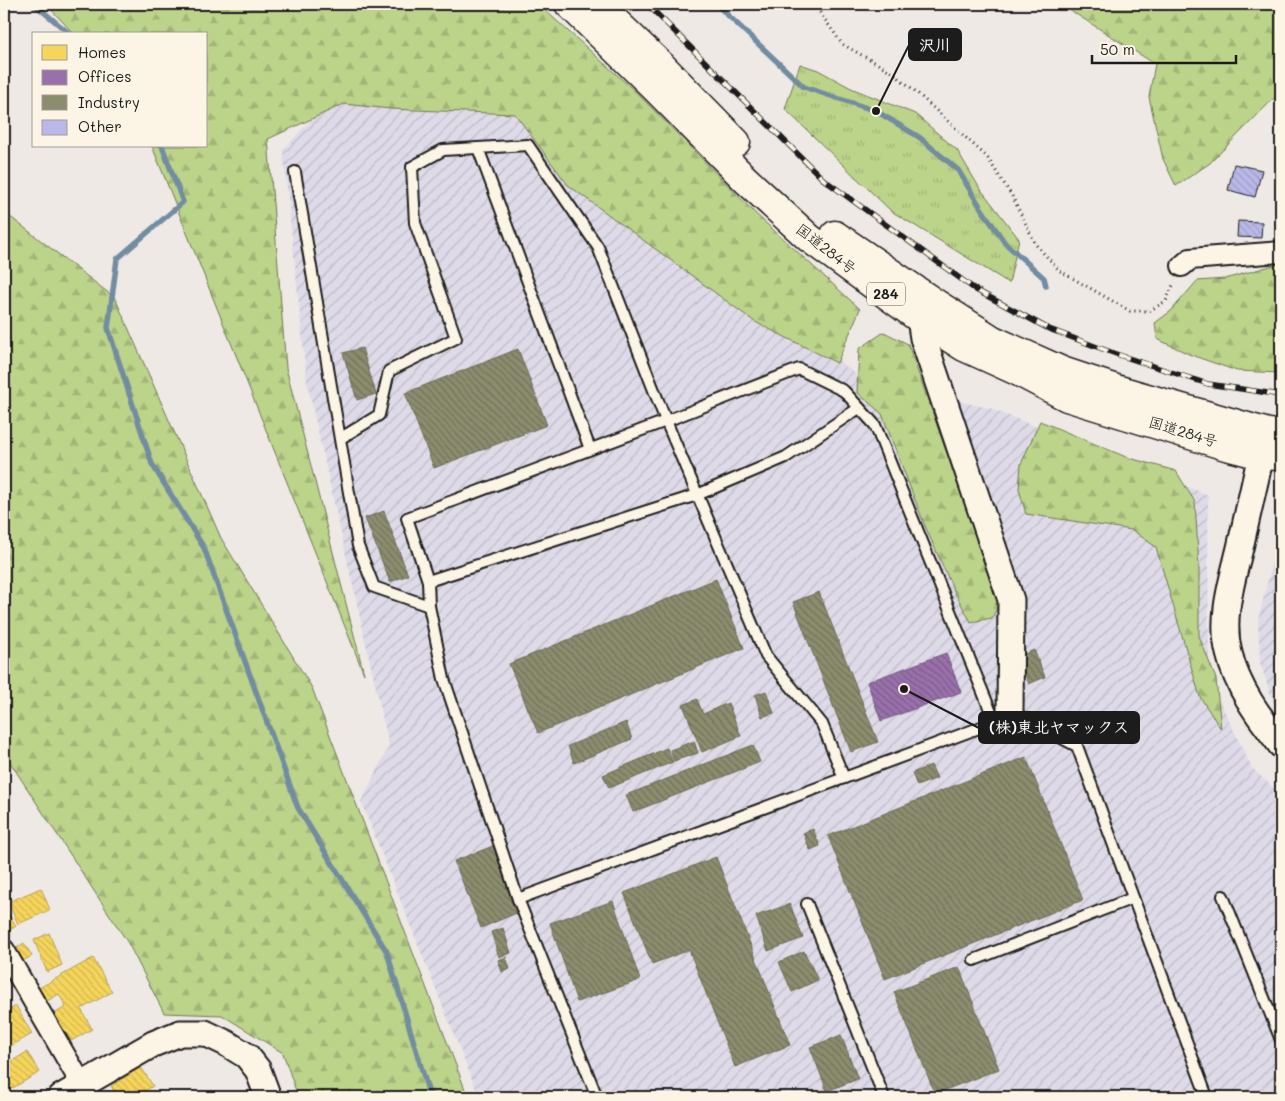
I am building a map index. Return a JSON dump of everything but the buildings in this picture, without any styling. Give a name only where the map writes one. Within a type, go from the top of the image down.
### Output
[{"type":"highway","name":"国道284号","points":[[569,4],[746,180],[809,238],[926,310]]},
{"type":"highway","name":"国道284号","points":[[597,4],[663,67],[763,170],[826,229],[926,310],[964,347],[1018,371],[1067,397],[1226,446],[1273,444]]},
{"type":"street","points":[[1182,266],[1190,259],[1281,252]]},
{"type":"street","points":[[926,310],[922,338],[1011,600],[1002,716]]},
{"type":"street","points":[[1273,444],[1230,594],[1225,626],[1229,654],[1242,688],[1259,717],[1281,746]]},
{"type":"street","points":[[4,950],[77,1093],[153,1044],[180,1033],[205,1033],[247,1056],[258,1070],[268,1097]]},
{"type":"lane","points":[[341,438],[379,415],[389,371],[456,338],[415,223],[412,166],[443,150],[528,145],[598,247],[666,421],[766,656],[822,724],[844,778]]},
{"type":"lane","points":[[478,148],[590,449]]},
{"type":"lane","points":[[295,172],[358,546],[374,587],[429,606]]},
{"type":"lane","points":[[597,1097],[518,899],[444,679],[429,606],[428,581],[407,518],[799,369],[844,391],[875,425],[1002,716]]},
{"type":"lane","points":[[428,581],[697,495],[786,457],[859,408]]},
{"type":"lane","points":[[518,899],[844,778],[1002,716],[1077,746],[1207,1097]]},
{"type":"lane","points":[[1223,896],[1281,1040]]},
{"type":"lane","points":[[974,960],[1133,898]]},
{"type":"lane","points":[[808,904],[884,1097]]},
{"type":"path","points":[[814,4],[842,44],[892,72],[987,157],[1012,196],[1036,246],[1060,271],[1130,311],[1149,311],[1166,301],[1182,266]]},
{"type":"shaded area","points":[[337,92],[525,102],[748,288],[862,379],[989,408],[1208,495],[1209,679],[1252,768],[1281,795],[1281,1097],[479,1097],[361,802],[389,746],[307,383],[283,150]]},
{"type":"shaded area","points":[[1281,528],[1281,718],[1278,716],[1260,663],[1258,620]]},
{"type":"green space","points":[[46,4],[538,4],[636,92],[758,216],[860,309],[837,363],[755,322],[568,185],[515,114],[390,109],[344,104],[268,139],[286,368],[364,674],[153,148],[208,148],[208,32],[72,32]]},
{"type":"green space","points":[[1060,4],[1281,4],[1281,91],[1210,163],[1176,186],[1163,159],[1149,97],[1155,64]]},
{"type":"green space","points":[[800,64],[818,70],[851,88],[915,114],[957,150],[979,187],[1019,239],[1009,283],[891,211],[785,109]]},
{"type":"green space","points":[[4,212],[115,298],[221,538],[312,688],[468,1097],[298,1097],[283,1053],[222,1015],[164,1013],[128,943],[4,753]]},
{"type":"green space","points":[[1281,263],[1281,373],[1237,371],[1191,355],[1157,339],[1155,323],[1171,311],[1197,281],[1225,279]]},
{"type":"green space","points":[[884,332],[908,344],[1000,602],[992,618],[971,622],[955,593],[925,526],[882,414],[857,392],[859,349]]},
{"type":"green space","points":[[1040,421],[1126,457],[1176,471],[1195,502],[1199,568],[1199,636],[1216,679],[1221,729],[1200,697],[1156,547],[1132,530],[1026,514],[1019,489],[1021,464]]},
{"type":"waterway","points":[[34,4],[68,32]]},
{"type":"waterway","points":[[716,4],[804,87],[876,111],[919,137],[958,170],[1005,243],[1044,278],[1046,286]]},
{"type":"waterway","points":[[163,148],[183,202],[117,259],[108,328],[152,464],[204,548],[298,808],[387,952],[430,1097]]},
{"type":"railway","points":[[647,4],[823,179],[976,290],[1049,329],[1116,354],[1208,384],[1281,395]]},
{"type":"place","name":"沢川","points":[[876,111]]},
{"type":"place","name":"(株)東北ヤマックス","points":[[904,689]]}]
